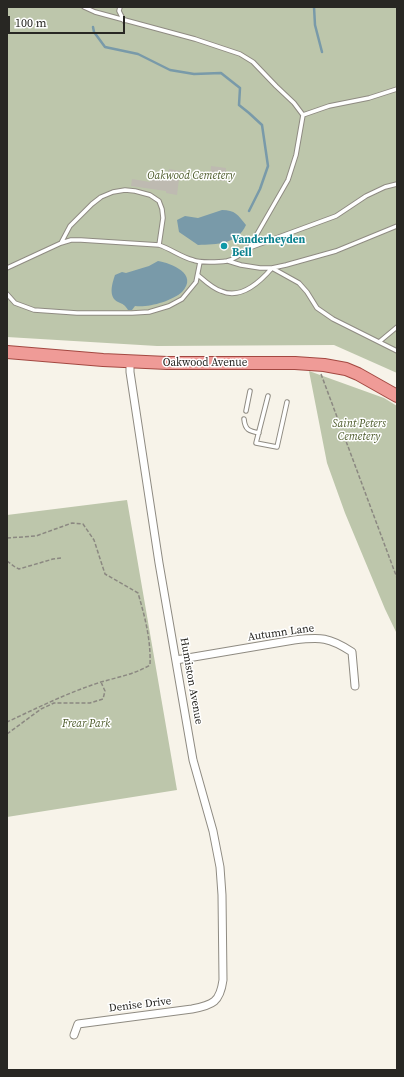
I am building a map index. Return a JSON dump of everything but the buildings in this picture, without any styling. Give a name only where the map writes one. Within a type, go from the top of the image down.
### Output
[{"type":"main road","name":"Oakwood Avenue","points":[[7,352],[167,363],[295,362],[318,364],[346,369],[397,396]]},
{"type":"street","name":"Humiston Avenue","points":[[130,361],[130,372],[159,563],[193,760],[213,830],[220,868],[222,895],[223,980],[222,992],[215,1001]]},
{"type":"street","name":"Autumn Lane","points":[[176,660],[294,640],[313,638],[325,639],[339,643],[352,652],[355,686]]},
{"type":"street","name":"Denise Drive","points":[[74,1035],[78,1024],[192,1009],[206,1006],[215,1001]]},
{"type":"lane","points":[[84,7],[124,21],[195,39],[240,54],[253,62],[294,103],[303,115],[296,155],[288,180],[249,248]]},
{"type":"lane","points":[[120,7],[119,11],[124,21]]},
{"type":"lane","points":[[303,115],[329,106],[369,98],[397,89]]},
{"type":"lane","points":[[228,261],[249,248],[336,216],[366,196],[385,187],[397,184]]},
{"type":"lane","points":[[61,243],[70,226],[92,204],[101,197],[113,192],[125,190],[150,195],[159,201],[163,218],[159,245]]},
{"type":"lane","points":[[7,268],[61,243],[71,240],[81,240],[159,245],[200,262],[228,261],[241,265],[272,268],[336,252],[397,226]]},
{"type":"lane","points":[[7,294],[15,303],[34,310],[77,313],[149,312],[169,306],[182,299],[196,282],[200,262]]},
{"type":"lane","points":[[198,275],[210,286],[222,292],[235,294],[254,285],[266,276],[272,268]]},
{"type":"lane","points":[[272,268],[299,283],[317,308],[333,319],[397,351]]},
{"type":"lane","points":[[379,342],[397,327]]},
{"type":"lane","points":[[246,411],[250,391]]},
{"type":"lane","points":[[268,396],[256,443],[277,447],[288,402]]},
{"type":"lane","points":[[244,419],[245,425],[249,431],[259,433]]},
{"type":"path","points":[[318,364],[397,578]]},
{"type":"path","points":[[7,538],[36,536],[72,523],[83,524],[94,540],[105,574],[138,593],[147,626],[151,651],[150,665],[140,671],[101,682],[74,692],[7,722]]},
{"type":"path","points":[[7,561],[19,569],[61,558]]},
{"type":"path","points":[[7,734],[41,710],[54,703],[90,703],[103,699],[105,691],[101,682]]},
{"type":"green space","name":"Oakwood Cemetery","points":[[7,7],[397,7],[397,373],[334,345],[157,346],[7,337]]},
{"type":"green space","name":"Saint Peters Cemetery","points":[[309,371],[384,398],[397,406],[397,634],[345,513],[327,463]]},
{"type":"green space","name":"Frear Park","points":[[127,500],[177,790],[7,817],[7,515]]},
{"type":"water","points":[[222,210],[233,212],[241,218],[246,225],[242,232],[232,240],[219,244],[198,245],[179,232],[177,220],[185,216],[198,218]]},
{"type":"water","points":[[158,261],[176,267],[185,275],[187,280],[186,286],[182,292],[166,301],[153,305],[135,306],[132,310],[128,310],[124,305],[115,300],[112,290],[115,275],[149,266]]},
{"type":"waterway","points":[[314,7],[315,25],[322,52]]},
{"type":"waterway","points":[[93,27],[94,32],[105,47],[138,54],[170,70],[194,74],[221,73],[240,88],[239,105],[262,125],[268,166],[260,189],[249,211]]},
{"type":"place","name":"Vanderheyden Bell","points":[[224,246]]}]
